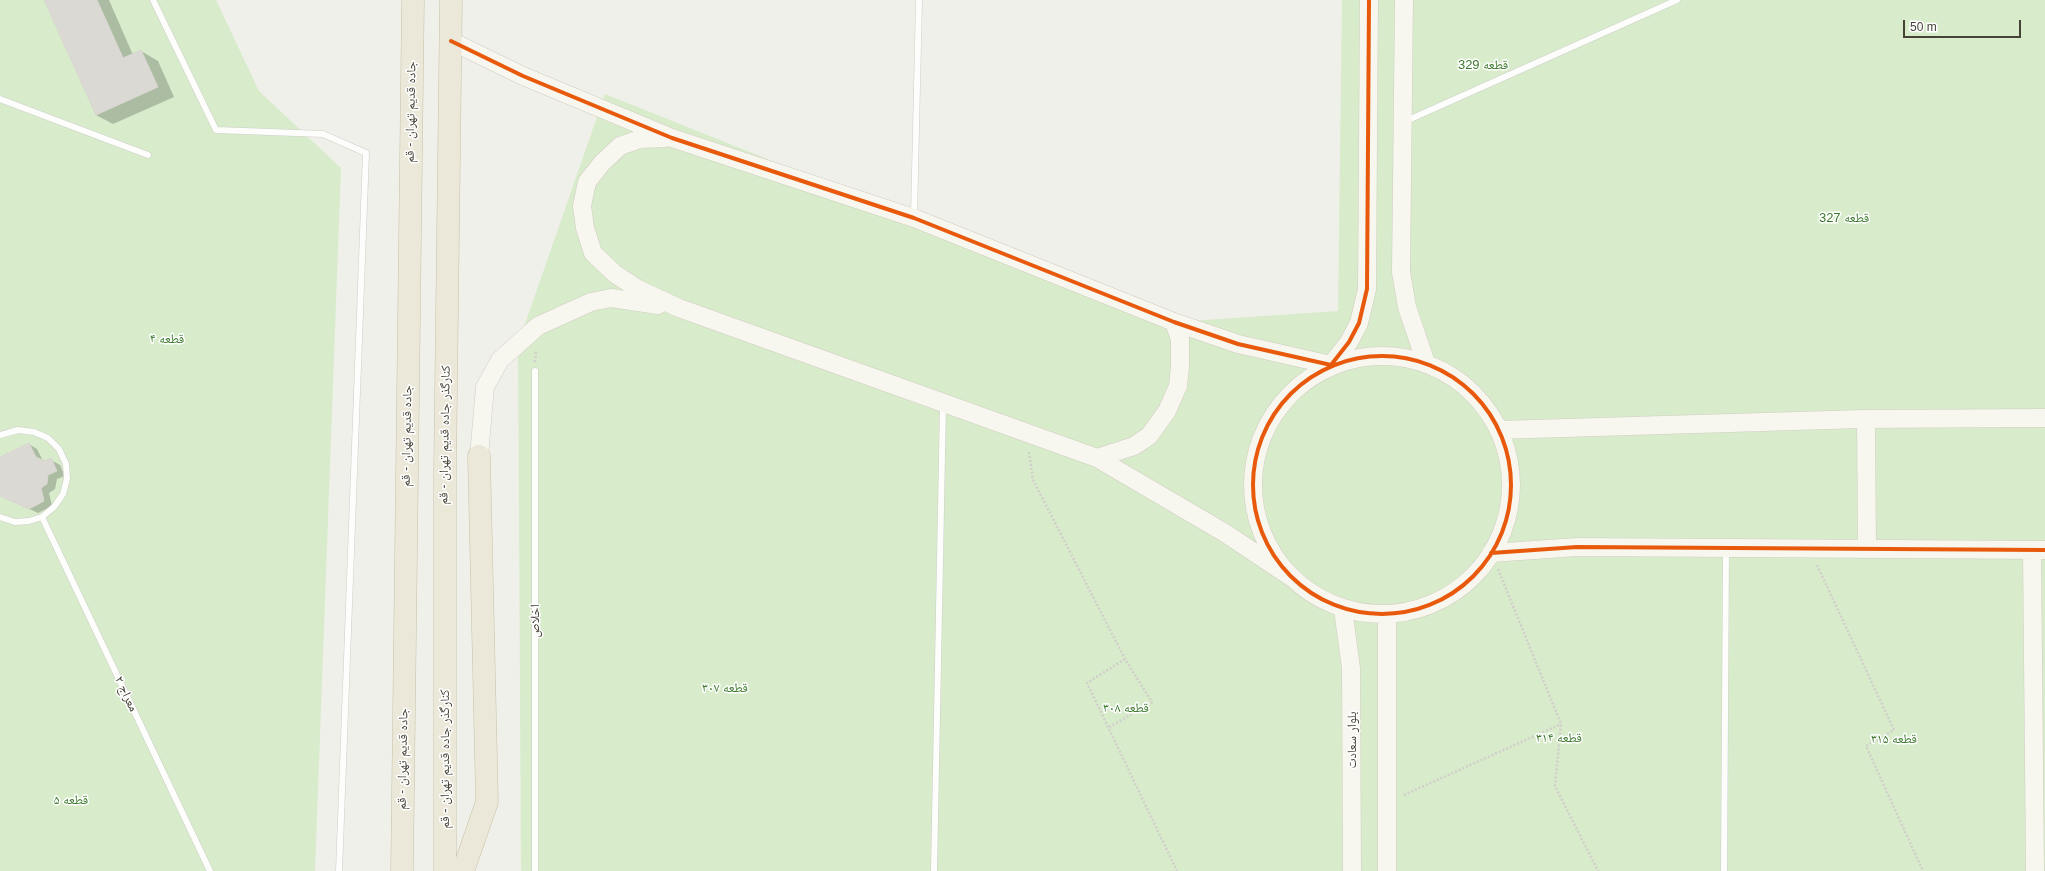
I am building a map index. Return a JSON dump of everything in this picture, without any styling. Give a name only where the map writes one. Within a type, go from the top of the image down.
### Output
[{"type":"highway","name":"جاده قدیم تهران - قم","points":[[402,871],[412,0]]},
{"type":"highway","name":"کنارگذر جاده قدیم تهران - قم","points":[[445,871],[445,470],[451,0]]},
{"type":"highway","points":[[463,871],[487,802],[479,456]]},
{"type":"street","points":[[1331,365],[1349,342],[1359,323],[1367,289],[1369,0]]},
{"type":"street","points":[[1404,0],[1404,121],[1401,272],[1407,307],[1426,363]]},
{"type":"street","points":[[450,41],[523,76],[672,138],[914,218],[1174,322],[1238,344],[1331,365]]},
{"type":"street","points":[[672,138],[640,139],[620,146],[602,163],[587,182],[582,206],[585,228],[593,253],[615,274],[638,289],[679,308],[1097,458],[1225,532],[1315,596],[1343,609],[1364,613],[1387,614],[1428,606],[1464,585],[1491,553],[1505,524],[1511,493],[1509,461],[1499,430],[1481,401],[1456,378],[1426,363],[1392,355],[1361,357],[1331,365],[1295,388],[1269,421],[1254,461],[1253,503],[1266,544],[1291,578]]},
{"type":"street","points":[[479,456],[485,387],[500,360],[538,326],[591,302],[611,298],[679,308]]},
{"type":"street","points":[[1097,458],[1134,446],[1149,436],[1167,411],[1178,386],[1180,366],[1180,340],[1174,322]]},
{"type":"street","points":[[1499,430],[1866,420],[2045,418]]},
{"type":"street","points":[[1866,420],[1867,549]]},
{"type":"street","points":[[1491,553],[1577,546],[2038,550],[2035,871]]},
{"type":"street","name":"بلوار سعادت","points":[[1343,609],[1351,668],[1352,871]]},
{"type":"street","points":[[1387,614],[1387,871]]},
{"type":"lane","points":[[153,0],[216,130],[323,134],[366,153],[339,871]]},
{"type":"lane","points":[[914,218],[919,0]]},
{"type":"lane","points":[[1404,121],[1677,0]]},
{"type":"lane","points":[[0,99],[148,155]]},
{"type":"lane","name":"اخلاص","points":[[535,370],[535,871]]},
{"type":"lane","points":[[934,871],[943,403]]},
{"type":"lane","points":[[0,427],[1,435],[18,430],[34,432],[48,438],[59,449],[66,464],[67,479],[63,494],[54,508],[42,517],[29,522],[15,522],[0,517]]},
{"type":"lane","name":"معراج ۲","points":[[42,517],[210,871]]},
{"type":"lane","points":[[1724,871],[1726,548]]},
{"type":"path","points":[[1026,432],[1033,480],[1125,658],[1152,702],[1108,728]]},
{"type":"path","points":[[1810,548],[1894,730],[1866,746],[1923,871]]},
{"type":"path","points":[[1491,553],[1561,724],[1556,786],[1598,871]]},
{"type":"path","points":[[1125,658],[1087,683],[1177,871]]},
{"type":"path","points":[[1387,803],[1561,724]]},
{"type":"green space","points":[[0,0],[216,0],[259,91],[341,168],[315,871],[0,871]]},
{"type":"green space","points":[[1342,0],[2045,0],[2045,871],[521,871],[518,344],[605,94],[1174,322],[1338,311]]},
{"type":"building","points":[[44,0],[97,0],[123,58],[141,50],[158,87],[96,115]]},
{"type":"building","points":[[29,443],[36,457],[45,461],[51,458],[57,471],[48,475],[47,484],[41,488],[44,501],[29,509],[0,496],[0,457]]},
{"type":"cycle path","points":[[451,41],[523,76],[672,138],[914,218],[1174,322],[1238,344],[1331,365],[1349,342],[1359,323],[1367,289],[1369,0]]},
{"type":"cycle path","points":[[1382,356],[1407,359],[1443,371],[1464,385],[1482,403],[1496,424],[1501,436],[1508,460],[1511,485],[1508,510],[1496,546],[1482,567],[1464,585],[1443,599],[1431,604],[1407,611],[1382,614],[1357,611],[1321,599],[1300,585],[1282,567],[1268,546],[1263,534],[1256,510],[1253,485],[1256,460],[1268,424],[1282,403],[1300,385],[1321,371],[1333,366],[1357,359],[1382,356]]},
{"type":"cycle path","points":[[1491,553],[1577,547],[2045,550]]},
{"type":"park label","name":"قطعه 329","points":[[1483,65]]},
{"type":"park label","name":"قطعه 327","points":[[1844,218]]},
{"type":"park label","name":"قطعه ۴","points":[[167,339]]},
{"type":"park label","name":"قطعه ۳۰۷","points":[[725,688]]},
{"type":"park label","name":"قطعه ۳۰۸","points":[[1126,708]]},
{"type":"park label","name":"قطعه ۳۱۴","points":[[1559,738]]},
{"type":"park label","name":"قطعه ۳۱۵","points":[[1894,739]]},
{"type":"park label","name":"قطعه ۵","points":[[71,800]]}]
